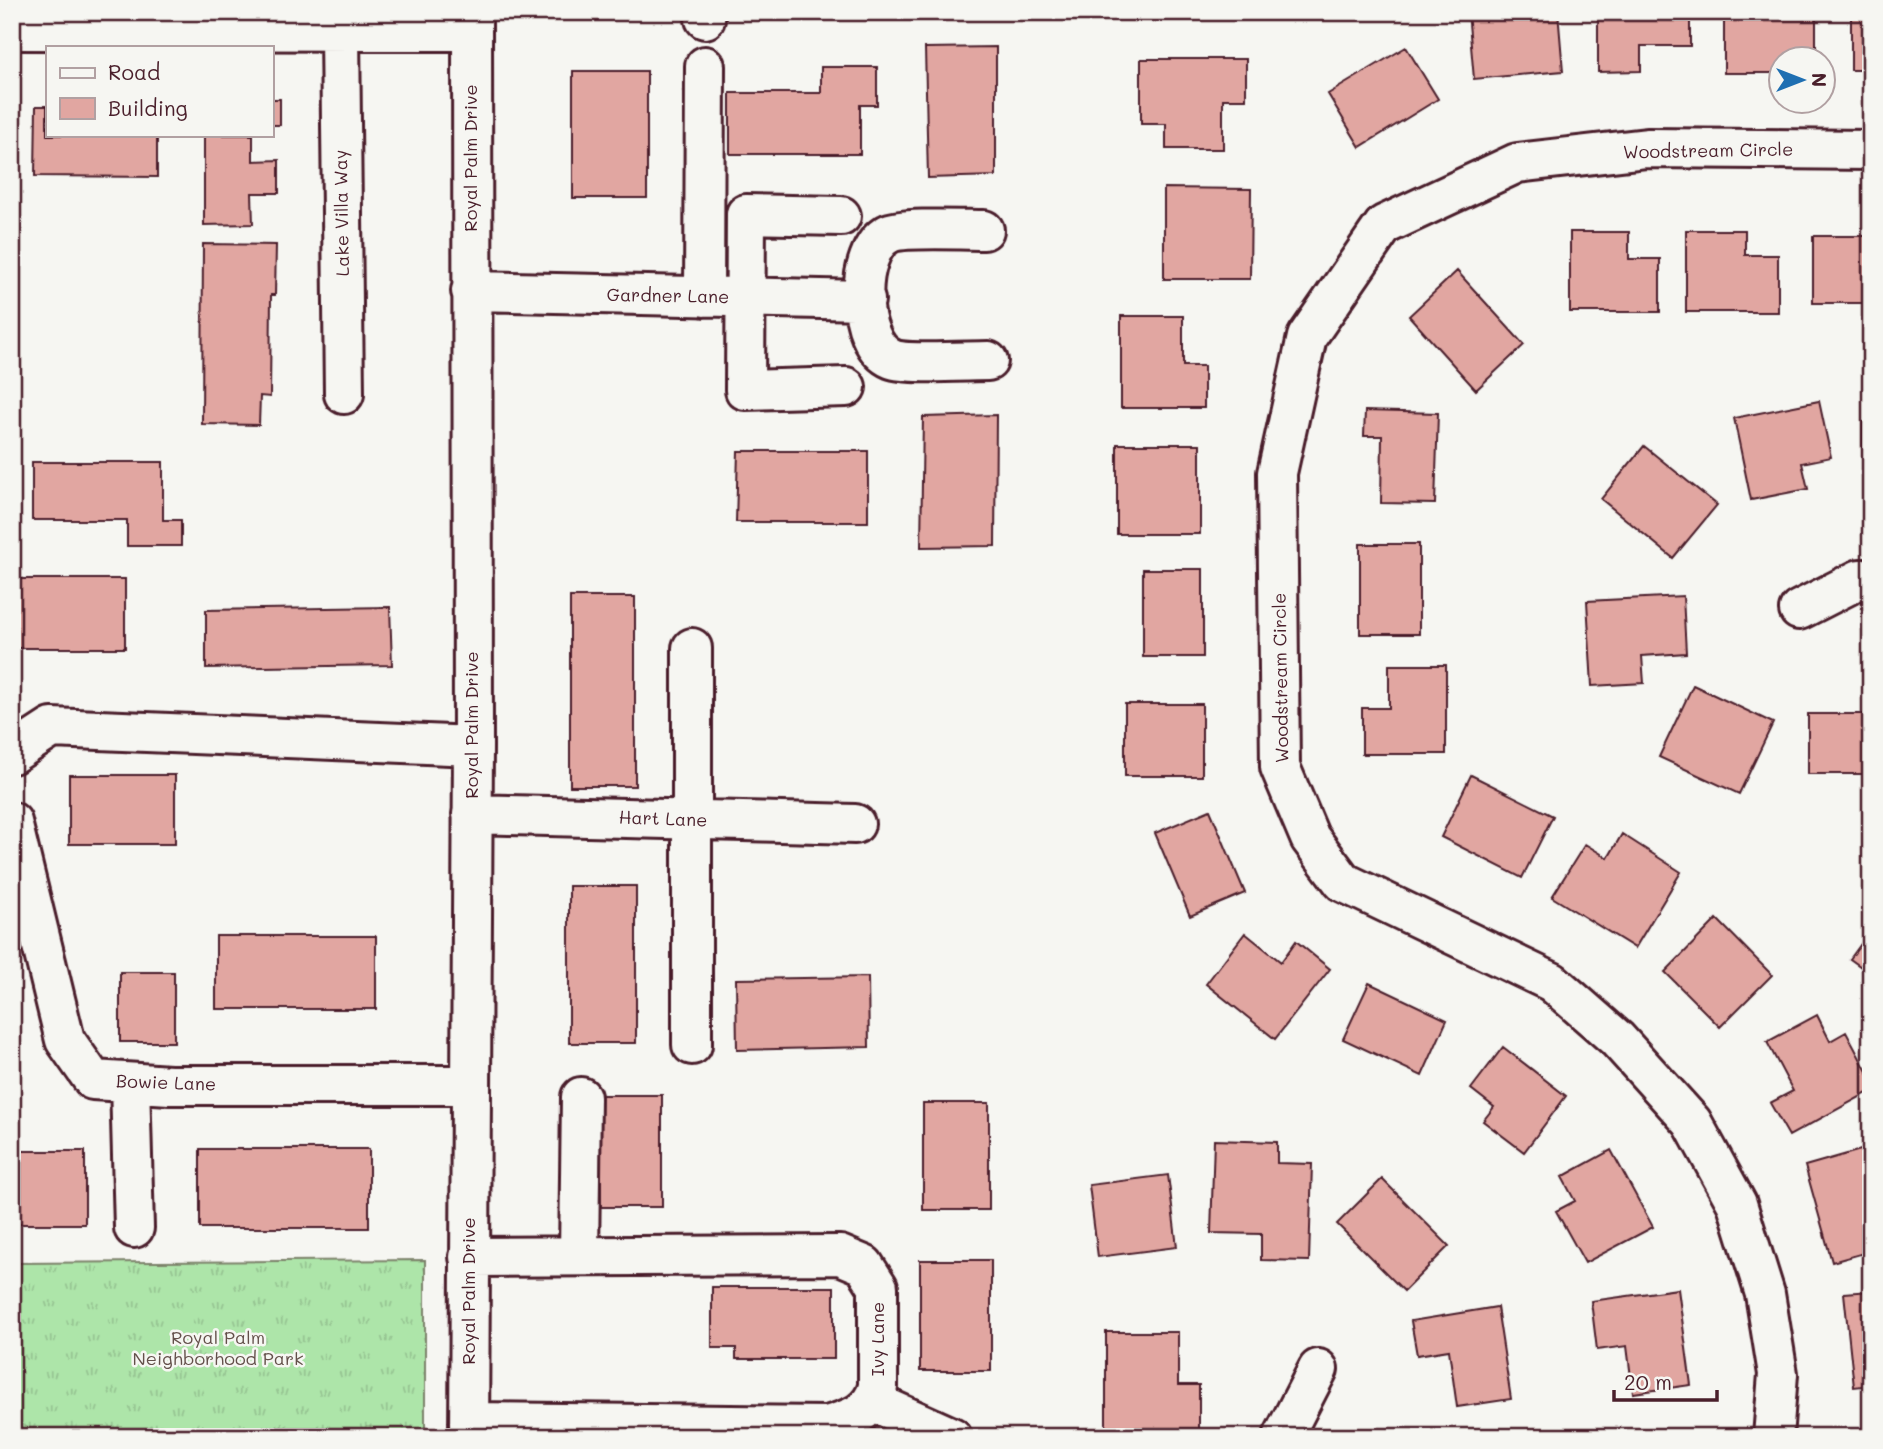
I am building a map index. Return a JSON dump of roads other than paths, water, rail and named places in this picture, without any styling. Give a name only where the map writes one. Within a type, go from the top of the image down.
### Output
[{"type":"street","points":[[12,30],[275,21],[340,32],[472,22]]},
{"type":"street","name":"Royal Palm Drive","points":[[469,1430],[473,746],[472,22]]},
{"type":"street","name":"Lake Villa Way","points":[[340,32],[344,394]]},
{"type":"street","points":[[704,297],[705,66]]},
{"type":"street","name":"Woodstream Circle","points":[[1773,1437],[1778,1374],[1765,1294],[1737,1204],[1692,1122],[1617,1039],[1552,982],[1343,882],[1310,838],[1280,767],[1278,473],[1307,337],[1384,225],[1517,163],[1647,148],[1871,150]]},
{"type":"street","points":[[841,216],[746,214],[745,390],[846,387]]},
{"type":"street","points":[[984,230],[890,233],[875,244],[866,267],[865,324],[869,337],[880,351],[894,360],[988,361]]},
{"type":"street","name":"Gardner Lane","points":[[471,291],[865,300]]},
{"type":"street","points":[[1799,610],[1860,579],[1871,579]]},
{"type":"street","points":[[692,648],[692,1045]]},
{"type":"street","points":[[12,754],[52,728],[473,746]]},
{"type":"street","name":"Hart Lane","points":[[472,814],[855,824]]},
{"type":"street","name":"Bowie Lane","points":[[12,822],[65,1040],[93,1080],[130,1083],[470,1085]]},
{"type":"street","points":[[130,1083],[134,1228]]},
{"type":"street","points":[[579,1256],[581,1097]]},
{"type":"street","name":"Ivy Lane","points":[[468,1257],[841,1255],[864,1265],[878,1287],[878,1387],[874,1402],[854,1419],[827,1426],[469,1430]]},
{"type":"street","points":[[1283,1437],[1318,1369]]},
{"type":"street","points":[[874,1402],[952,1437]]},
{"type":"park label","name":"Royal Palm Neighborhood Park","points":[[218,1348]]}]
